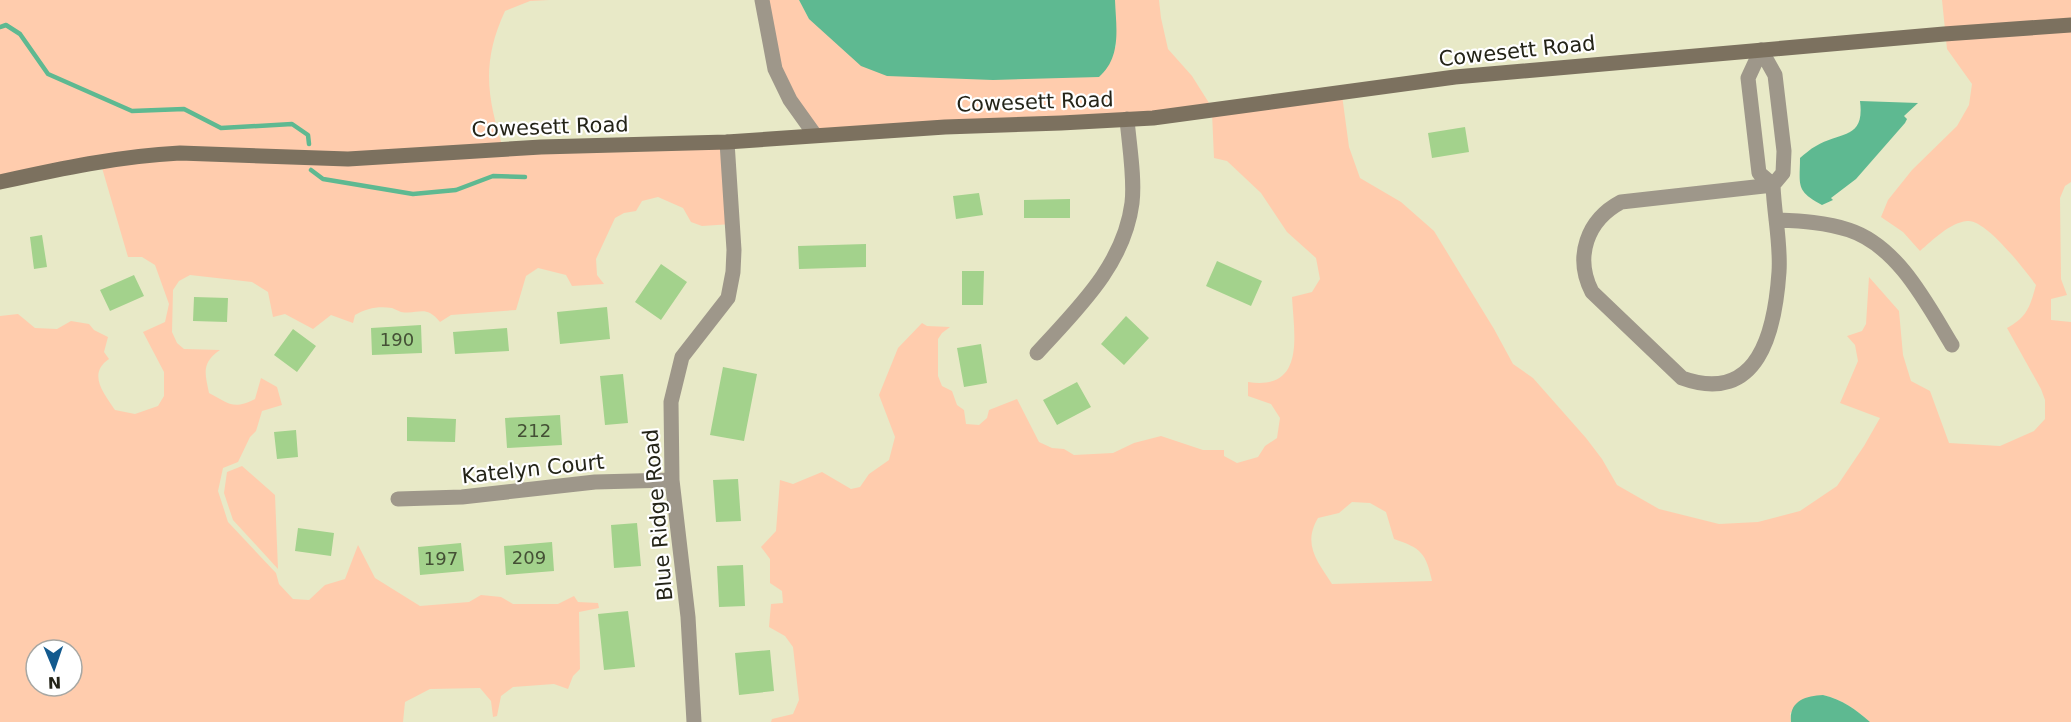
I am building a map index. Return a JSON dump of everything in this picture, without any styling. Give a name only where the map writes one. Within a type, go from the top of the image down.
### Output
[{"type":"main road","name":"Cowesett Road","points":[[0,182],[99,162],[153,154],[348,159],[541,147],[727,142],[945,127],[1127,119],[1207,112],[1449,78],[2071,25]]},
{"type":"street","points":[[762,0],[775,69],[790,100],[815,135]]},
{"type":"street","points":[[1761,50],[1748,78],[1759,173],[1773,185]]},
{"type":"street","points":[[1761,50],[1775,75],[1784,144],[1782,173],[1773,185],[1779,270],[1772,326],[1768,339],[1752,365],[1738,377],[1708,384],[1682,378],[1592,292],[1585,274],[1583,257],[1587,239],[1599,218],[1621,202],[1773,185]]},
{"type":"street","points":[[1037,352],[1102,280],[1122,242],[1132,202],[1127,119]]},
{"type":"street","name":"Blue Ridge Road","points":[[694,722],[688,617],[672,480],[671,402],[681,357],[728,298],[733,272],[733,223],[727,142]]},
{"type":"street","points":[[1776,220],[1804,221],[1849,230],[1882,250],[1916,286],[1952,345]]},
{"type":"street","name":"Katelyn Court","points":[[398,499],[462,497],[595,482],[672,480]]},
{"type":"shaded area","points":[[0,0],[549,0],[530,1],[505,11],[497,30],[492,47],[489,81],[494,114],[504,151],[722,142],[732,224],[702,226],[691,222],[683,208],[658,197],[642,201],[636,211],[624,213],[615,218],[596,259],[597,275],[604,284],[572,286],[566,275],[538,268],[526,276],[516,310],[451,315],[440,322],[430,313],[422,311],[407,313],[392,308],[377,307],[355,315],[353,323],[331,315],[313,329],[285,314],[273,317],[268,292],[252,282],[190,275],[179,281],[173,290],[172,332],[177,343],[184,349],[220,350],[207,364],[206,380],[209,393],[227,403],[236,405],[255,399],[261,378],[277,387],[282,405],[262,411],[256,431],[250,437],[238,462],[223,468],[218,491],[228,522],[276,573],[279,584],[293,599],[309,600],[325,585],[345,579],[358,545],[375,578],[420,606],[469,602],[481,595],[501,597],[513,604],[558,604],[574,596],[578,602],[598,603],[599,608],[579,612],[580,669],[573,676],[568,689],[554,684],[513,687],[501,696],[497,716],[493,717],[491,701],[480,688],[430,689],[405,702],[403,722],[0,722],[0,316],[18,314],[35,328],[57,329],[71,321],[89,324],[94,330],[108,337],[104,352],[109,359],[102,365],[98,377],[106,397],[115,410],[135,414],[158,406],[164,396],[164,372],[143,332],[165,322],[169,304],[155,265],[142,257],[128,257],[100,161],[0,179]]},
{"type":"shaded area","points":[[763,0],[799,0],[809,19],[1116,47],[1115,0],[1159,0],[1168,49],[1192,76],[1209,103],[1342,95],[1349,147],[1360,178],[1401,202],[1434,231],[1513,364],[1533,378],[1586,438],[1617,485],[1659,509],[1719,524],[1758,522],[1800,511],[1837,486],[1880,418],[1840,403],[1858,361],[1855,345],[1847,336],[1862,331],[1866,324],[1869,277],[1899,311],[1903,355],[1911,381],[1930,391],[1949,443],[2000,446],[2034,431],[2045,419],[2045,400],[2041,389],[2007,328],[2027,311],[2036,285],[2023,268],[1994,236],[1975,222],[1960,222],[1954,225],[1920,251],[1903,232],[1881,217],[1888,200],[1912,170],[1957,126],[1969,105],[1972,84],[1947,49],[1942,0],[2071,0],[2071,182],[2065,186],[2060,198],[2061,279],[2067,295],[2051,299],[2051,320],[2071,322],[2071,722],[1870,722],[1848,706],[1823,695],[1790,713],[1791,722],[771,722],[772,719],[793,714],[799,700],[793,647],[785,636],[769,627],[771,604],[783,603],[782,591],[770,583],[770,559],[761,547],[776,531],[780,480],[793,484],[822,472],[851,489],[860,487],[869,474],[889,460],[895,437],[879,395],[898,348],[922,323],[927,326],[950,327],[938,339],[938,376],[942,386],[952,391],[957,405],[964,410],[966,424],[979,425],[987,418],[989,410],[1017,399],[1039,442],[1052,448],[1064,449],[1074,455],[1113,453],[1134,443],[1161,436],[1203,450],[1224,450],[1224,456],[1237,463],[1258,457],[1265,446],[1277,438],[1280,418],[1271,404],[1248,396],[1248,382],[1267,382],[1280,378],[1288,369],[1294,343],[1292,297],[1312,292],[1320,279],[1316,258],[1287,232],[1261,193],[1227,161],[1214,158],[1212,113],[813,135],[791,103]],"holes":[[[1352,502],[1370,503],[1386,512],[1394,539],[1410,545],[1421,553],[1432,581],[1332,584],[1314,553],[1311,537],[1313,528],[1318,518],[1339,513]]]},
{"type":"shaded area","points":[[799,0],[1115,0],[1116,41],[1111,60],[1099,77],[993,80],[887,76],[861,66],[809,19]]},
{"type":"shaded area","points":[[1860,101],[1918,103],[1904,116],[1907,119],[1905,123],[1856,179],[1831,198],[1833,200],[1822,205],[1803,191],[1800,181],[1800,158],[1825,141],[1855,128],[1861,114]]},
{"type":"shaded area","points":[[242,466],[275,495],[278,569],[233,520],[224,493],[227,472]]},
{"type":"shaded area","points":[[1823,695],[1848,706],[1870,722],[1791,722],[1791,715],[1796,704],[1804,698]]},
{"type":"building","points":[[1465,127],[1469,152],[1432,158],[1428,133]]},
{"type":"building","points":[[979,193],[983,215],[956,219],[953,196]]},
{"type":"building","points":[[1070,199],[1070,218],[1024,218],[1024,200]]},
{"type":"building","points":[[42,235],[47,267],[34,269],[30,237]]},
{"type":"building","points":[[866,244],[866,267],[799,269],[798,246]]},
{"type":"building","points":[[1217,261],[1262,281],[1251,306],[1206,286]]},
{"type":"building","points":[[661,264],[687,282],[661,320],[635,302]]},
{"type":"building","points":[[962,271],[984,271],[983,305],[962,305]]},
{"type":"building","points":[[134,275],[144,296],[110,311],[100,290]]},
{"type":"building","points":[[194,297],[228,298],[227,322],[193,321]]},
{"type":"building","points":[[607,307],[610,339],[560,344],[557,312]]},
{"type":"building","points":[[1126,316],[1149,338],[1124,365],[1101,344]]},
{"type":"building","points":[[421,325],[422,353],[372,355],[371,328]]},
{"type":"building","points":[[507,328],[509,351],[455,354],[453,332]]},
{"type":"building","points":[[293,329],[316,346],[297,372],[274,355]]},
{"type":"building","points":[[981,344],[987,383],[964,387],[957,348]]},
{"type":"building","points":[[723,367],[757,374],[744,441],[710,435]]},
{"type":"building","points":[[623,374],[628,423],[605,425],[600,376]]},
{"type":"building","points":[[1077,382],[1091,407],[1057,425],[1043,400]]},
{"type":"building","points":[[560,415],[562,445],[507,448],[505,418]]},
{"type":"building","points":[[407,417],[456,419],[455,442],[407,441]]},
{"type":"building","points":[[296,430],[298,457],[277,459],[274,432]]},
{"type":"building","points":[[738,479],[741,521],[716,522],[713,480]]},
{"type":"building","points":[[637,523],[641,566],[614,568],[611,525]]},
{"type":"building","points":[[298,528],[334,533],[331,556],[295,551]]},
{"type":"building","points":[[552,542],[554,571],[506,575],[504,546]]},
{"type":"building","points":[[461,543],[464,571],[420,575],[418,547]]},
{"type":"building","points":[[743,565],[745,606],[719,607],[717,566]]},
{"type":"building","points":[[628,611],[635,667],[604,670],[598,614]]},
{"type":"building","points":[[770,650],[774,691],[739,695],[735,653]]},
{"type":"waterway","points":[[0,27],[6,25],[20,34],[48,74],[132,111],[184,109],[221,128],[292,124],[308,135],[309,144]]},
{"type":"waterway","points":[[311,170],[323,179],[413,194],[456,190],[493,176],[525,177]]}]
